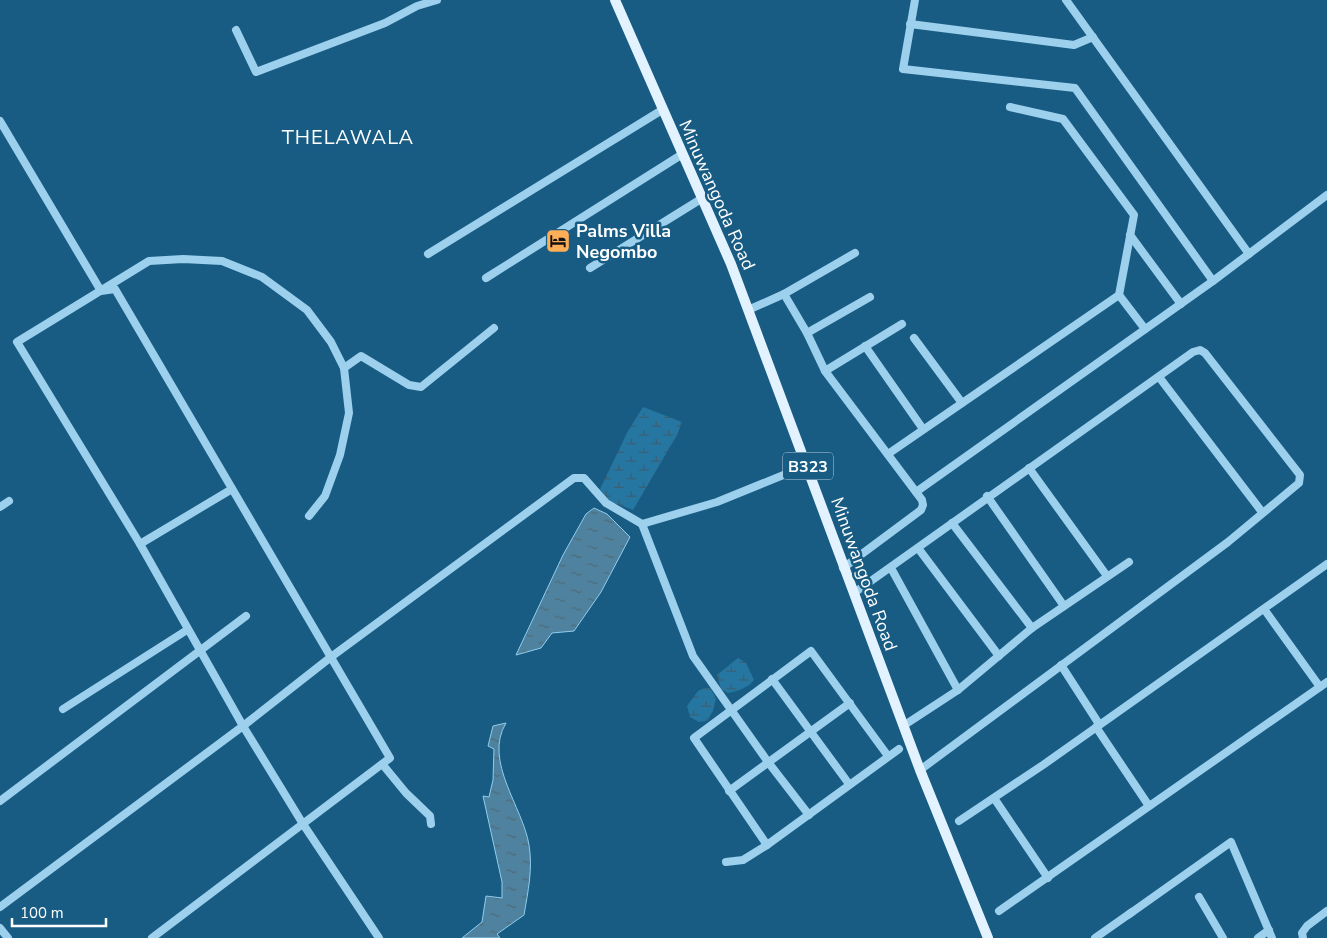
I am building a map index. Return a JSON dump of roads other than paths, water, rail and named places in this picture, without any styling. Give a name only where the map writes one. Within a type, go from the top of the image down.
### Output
[{"type":"main road","name":"Minuwangoda Road","points":[[615,0],[681,155],[731,264],[808,465],[843,568],[903,726],[988,938]]},
{"type":"street","points":[[236,30],[256,72],[385,23],[417,6],[437,0]]},
{"type":"street","points":[[915,0],[903,69],[1075,88],[1213,281]]},
{"type":"street","points":[[1066,0],[1250,254]]},
{"type":"street","points":[[910,24],[1074,45],[1093,37]]},
{"type":"street","points":[[1010,107],[1063,119],[1134,215],[1120,296],[1145,330]]},
{"type":"street","points":[[428,254],[662,110]]},
{"type":"street","points":[[0,121],[101,291]]},
{"type":"street","points":[[486,278],[681,155]]},
{"type":"street","points":[[916,492],[1213,281],[1327,195]]},
{"type":"street","points":[[590,268],[701,199]]},
{"type":"street","points":[[1130,235],[1181,304]]},
{"type":"street","points":[[748,310],[784,294],[855,252]]},
{"type":"street","points":[[309,516],[325,496],[340,455],[349,413],[344,368],[331,342],[307,310],[262,276],[222,261],[183,259],[148,261],[17,342],[140,544],[199,652],[243,726],[303,824],[379,938]]},
{"type":"street","points":[[101,291],[116,289],[390,758],[152,938]]},
{"type":"street","points":[[784,294],[807,333],[825,370],[916,492],[923,505],[921,510],[843,568]]},
{"type":"street","points":[[888,454],[1120,296]]},
{"type":"street","points":[[807,333],[870,297]]},
{"type":"street","points":[[825,370],[902,324]]},
{"type":"street","points":[[344,368],[361,356],[409,385],[421,387],[494,328]]},
{"type":"street","points":[[914,338],[962,403]]},
{"type":"street","points":[[865,346],[923,429]]},
{"type":"street","points":[[854,593],[1193,352],[1200,350],[1206,353],[1300,476],[1299,483],[1228,542],[920,770]]},
{"type":"street","points":[[1159,377],[1262,512]]},
{"type":"street","points":[[642,524],[717,502],[808,465]]},
{"type":"street","points":[[1029,468],[1107,576]]},
{"type":"street","points":[[0,908],[243,726],[331,657],[574,478],[584,478],[606,503],[642,524],[693,656],[768,762],[809,815]]},
{"type":"street","points":[[140,544],[232,489]]},
{"type":"street","points":[[988,496],[1064,606]]},
{"type":"street","points":[[0,506],[9,501]]},
{"type":"street","points":[[952,523],[1032,628]]},
{"type":"street","points":[[918,548],[999,656]]},
{"type":"street","points":[[903,726],[958,690],[1032,628],[1129,562]]},
{"type":"street","points":[[959,821],[1327,564]]},
{"type":"street","points":[[891,568],[958,690]]},
{"type":"street","points":[[1264,608],[1320,687]]},
{"type":"street","points":[[0,801],[246,616]]},
{"type":"street","points":[[63,709],[187,630]]},
{"type":"street","points":[[767,845],[694,738],[731,709],[811,651],[888,756]]},
{"type":"street","points":[[1061,665],[1149,806]]},
{"type":"street","points":[[772,679],[848,784]]},
{"type":"street","points":[[999,911],[1327,682]]},
{"type":"street","points":[[729,791],[850,703]]},
{"type":"street","points":[[726,862],[742,860],[767,845],[898,749]]},
{"type":"street","points":[[383,765],[406,793],[430,816],[431,824]]},
{"type":"street","points":[[994,798],[1048,878]]},
{"type":"street","points":[[1128,915],[1231,842],[1270,934],[1258,938]]},
{"type":"street","points":[[1199,897],[1223,938]]},
{"type":"street","points":[[1095,938],[1152,898]]},
{"type":"street","points":[[1303,938],[1302,933],[1307,926],[1327,911]]},
{"type":"street","points":[[0,928],[8,938]]},
{"type":"water","points":[[594,508],[607,514],[630,537],[601,592],[574,631],[552,633],[541,648],[516,655],[563,555],[586,514]]},
{"type":"water","points":[[506,723],[500,738],[499,753],[507,784],[525,830],[530,854],[529,880],[524,915],[497,934],[500,938],[462,938],[482,922],[486,896],[502,898],[502,882],[483,796],[489,797],[493,780],[494,749],[488,746],[493,726]]},
{"type":"place","name":"Palms Villa Negombo","points":[[558,241]]},
{"type":"district","name":"THELAWALA","points":[[348,137]]}]
